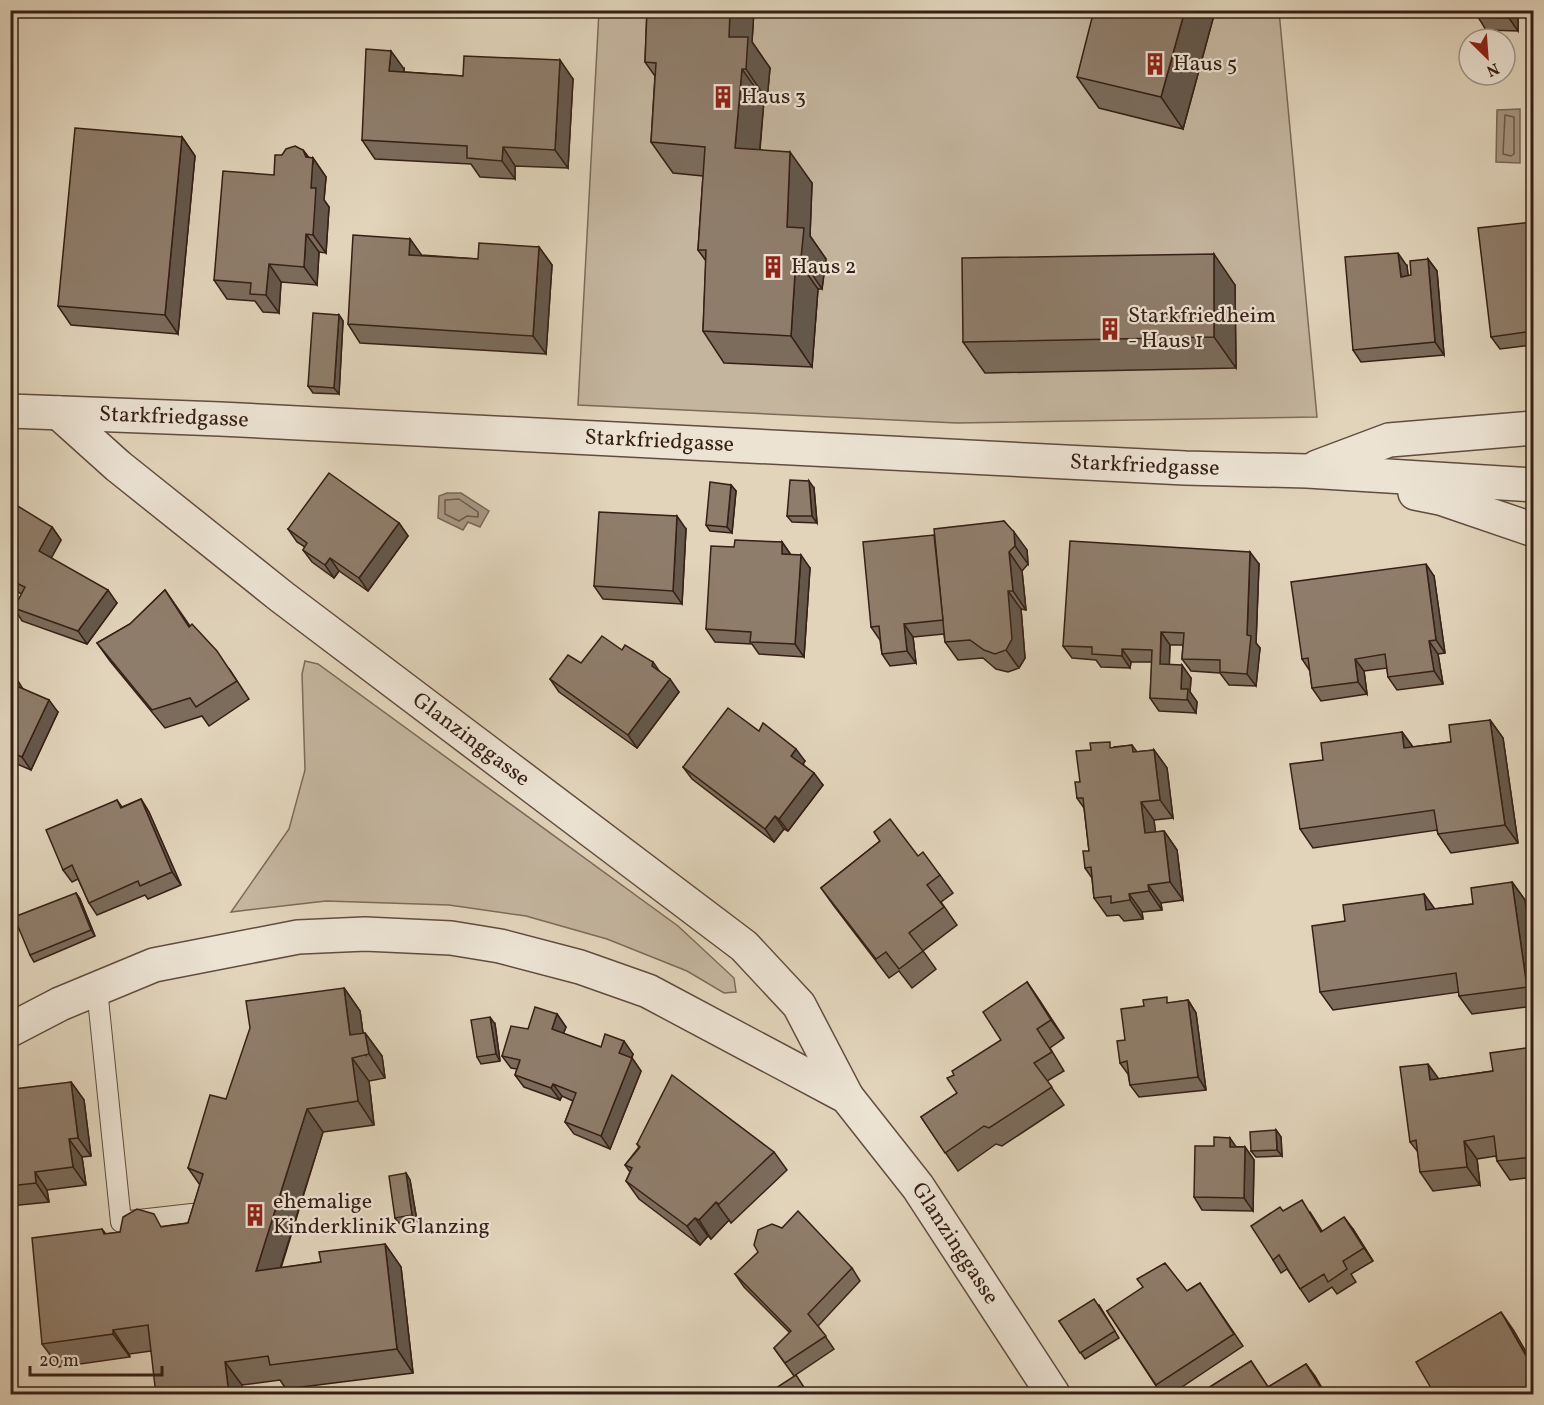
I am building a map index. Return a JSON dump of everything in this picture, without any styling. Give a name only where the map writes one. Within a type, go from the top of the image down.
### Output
[{"type":"street","name":"Starkfriedgasse","points":[[10,411],[220,419],[1185,468],[1307,471],[1533,485]]},
{"type":"street","name":"Glanzinggasse","points":[[59,413],[118,466],[282,597],[744,946],[800,1005],[847,1097],[918,1186],[1053,1395]]},
{"type":"street","name":"Starkfriedgasse","points":[[1307,471],[1389,440],[1533,428]]},
{"type":"street","name":"Starkfriedgasse","points":[[1307,471],[1440,498],[1533,530]]},
{"type":"street","name":"Glanzinggasse","points":[[10,1030],[154,965],[298,937],[365,934],[451,938],[500,946],[580,967],[648,991],[847,1097]]},
{"type":"lane","points":[[97,989],[121,1222],[192,1214]]},
{"type":"shaded area","points":[[599,11],[1279,11],[1317,417],[957,423],[578,405]]},
{"type":"shaded area","points":[[305,661],[318,664],[678,926],[734,978],[736,992],[724,993],[687,971],[607,939],[526,916],[449,905],[326,901],[231,912],[289,829],[305,770],[302,674]]},
{"type":"water","points":[[1520,109],[1520,163],[1496,162],[1497,110]]},
{"type":"water","points":[[447,493],[461,493],[489,511],[480,527],[468,522],[463,530],[438,518],[439,496]]},
{"type":"building","points":[[647,10],[730,10],[729,37],[748,37],[746,69],[742,69],[735,148],[790,152],[787,227],[804,228],[801,258],[796,258],[791,336],[703,331],[706,250],[698,250],[705,147],[651,142],[656,63],[645,62]]},
{"type":"building","points":[[1094,10],[1185,10],[1161,97],[1077,77]]},
{"type":"building","points":[[1478,10],[1509,10],[1509,18],[1478,17]]},
{"type":"building","points":[[366,49],[391,51],[389,71],[463,76],[464,56],[560,60],[555,150],[503,147],[502,161],[467,158],[467,146],[362,140]]},
{"type":"building","points":[[75,128],[182,137],[165,315],[58,306]]},
{"type":"building","points":[[295,146],[303,150],[306,157],[313,158],[311,188],[316,188],[313,235],[306,234],[304,267],[269,264],[266,295],[250,294],[251,283],[214,280],[223,171],[274,175],[275,155],[282,155],[286,149]]},
{"type":"building","points":[[1533,222],[1533,331],[1491,337],[1478,228]]},
{"type":"building","points":[[353,235],[410,239],[409,255],[478,259],[479,243],[539,247],[533,336],[348,324]]},
{"type":"building","points":[[1398,253],[1401,277],[1411,275],[1410,261],[1428,259],[1435,342],[1353,350],[1345,257]]},
{"type":"building","points":[[1214,254],[1214,337],[963,342],[962,258]]},
{"type":"building","points":[[313,313],[339,315],[334,388],[308,386]]},
{"type":"building","points":[[329,473],[399,523],[359,578],[330,558],[325,565],[303,550],[307,543],[288,529]]},
{"type":"building","points":[[790,480],[809,481],[812,516],[787,516]]},
{"type":"building","points":[[710,482],[731,485],[727,527],[706,525]]},
{"type":"building","points":[[16,505],[52,527],[39,551],[108,590],[78,631],[14,608],[25,587],[10,580],[10,520]]},
{"type":"building","points":[[599,512],[677,516],[673,591],[594,586]]},
{"type":"building","points":[[1004,521],[1014,532],[1015,546],[1009,552],[1013,591],[1008,591],[1012,639],[1006,650],[995,654],[984,650],[970,640],[945,642],[934,529]]},
{"type":"building","points":[[934,535],[943,620],[904,624],[907,651],[882,654],[879,626],[871,627],[863,542]]},
{"type":"building","points":[[735,540],[782,542],[782,554],[801,555],[795,644],[750,642],[751,632],[706,629],[711,546],[734,547]]},
{"type":"building","points":[[1070,541],[1250,552],[1247,635],[1251,636],[1247,674],[1220,672],[1220,660],[1182,659],[1184,633],[1161,632],[1160,664],[1182,665],[1181,689],[1188,689],[1187,700],[1150,698],[1152,650],[1122,649],[1122,656],[1092,654],[1092,647],[1063,646]]},
{"type":"building","points":[[1426,564],[1436,640],[1429,641],[1434,671],[1388,677],[1385,654],[1355,659],[1358,682],[1312,688],[1308,658],[1302,659],[1291,582]]},
{"type":"building","points":[[165,590],[189,627],[192,624],[217,651],[237,681],[196,707],[190,698],[152,710],[97,643],[130,624]]},
{"type":"building","points":[[602,636],[622,650],[625,645],[653,662],[652,666],[670,679],[628,735],[550,679],[568,655],[581,663]]},
{"type":"building","points":[[10,674],[15,676],[10,687]]},
{"type":"building","points":[[19,687],[49,700],[22,757],[10,752],[10,688]]},
{"type":"building","points":[[728,708],[759,731],[763,723],[796,749],[791,756],[814,773],[779,819],[775,816],[765,829],[683,767]]},
{"type":"building","points":[[1490,720],[1505,825],[1438,834],[1434,810],[1300,829],[1290,764],[1323,760],[1321,743],[1402,732],[1404,748],[1451,742],[1449,725]]},
{"type":"building","points":[[1110,742],[1110,748],[1132,745],[1133,752],[1154,750],[1160,800],[1141,802],[1145,833],[1164,831],[1170,882],[1148,885],[1149,891],[1129,894],[1130,900],[1111,903],[1111,896],[1094,898],[1091,867],[1085,868],[1083,851],[1089,851],[1083,798],[1077,798],[1075,782],[1080,782],[1076,751],[1091,750],[1090,743]]},
{"type":"building","points":[[141,799],[172,872],[140,886],[138,881],[89,903],[72,865],[63,870],[46,830],[117,800],[121,808]]},
{"type":"building","points":[[890,819],[918,856],[923,852],[940,875],[927,885],[944,907],[909,933],[923,951],[899,969],[886,952],[876,959],[821,888],[880,841],[874,832]]},
{"type":"building","points":[[1512,882],[1527,987],[1459,996],[1456,973],[1320,992],[1312,926],[1345,921],[1343,905],[1424,894],[1426,910],[1473,904],[1471,888]]},
{"type":"building","points":[[76,893],[91,930],[30,955],[14,917]]},
{"type":"building","points":[[1027,982],[1051,1020],[1037,1029],[1052,1052],[1034,1063],[1052,1087],[989,1128],[984,1126],[945,1153],[921,1117],[957,1093],[947,1078],[954,1075],[952,1071],[1001,1040],[983,1012]]},
{"type":"building","name":"ehemalige Kinderklinik Glanzing","points":[[344,988],[350,1035],[365,1033],[369,1054],[352,1058],[358,1101],[307,1109],[256,1271],[321,1262],[319,1252],[385,1244],[397,1349],[270,1365],[268,1356],[225,1362],[229,1394],[239,1392],[239,1395],[156,1395],[148,1325],[113,1330],[113,1334],[42,1344],[32,1238],[102,1229],[104,1234],[120,1232],[123,1217],[137,1209],[154,1214],[161,1227],[188,1223],[203,1174],[188,1168],[210,1095],[226,1099],[250,1028],[246,1001]]},
{"type":"building","points":[[1167,997],[1167,1003],[1188,1000],[1198,1077],[1130,1085],[1127,1061],[1120,1063],[1117,1041],[1125,1040],[1121,1009],[1144,1006],[1143,1000]]},
{"type":"building","points":[[535,1007],[557,1014],[552,1029],[601,1047],[605,1034],[624,1041],[619,1053],[632,1058],[601,1136],[565,1122],[576,1093],[553,1084],[551,1088],[515,1075],[520,1060],[502,1056],[511,1026],[528,1029]]},
{"type":"building","points":[[490,1017],[496,1054],[477,1057],[471,1020]]},
{"type":"building","points":[[1533,1047],[1533,1157],[1497,1161],[1494,1136],[1464,1141],[1467,1167],[1420,1172],[1416,1140],[1410,1142],[1400,1067],[1428,1064],[1430,1080],[1493,1071],[1490,1053]]},
{"type":"building","points":[[672,1075],[774,1152],[719,1204],[716,1202],[699,1220],[695,1218],[687,1226],[626,1181],[632,1168],[625,1165],[640,1147],[637,1144]]},
{"type":"building","points":[[71,1082],[78,1138],[69,1139],[73,1167],[35,1172],[36,1183],[10,1186],[10,1095],[15,1094],[14,1089]]},
{"type":"building","points":[[1276,1130],[1277,1150],[1251,1151],[1250,1132]]},
{"type":"building","points":[[1214,1137],[1230,1138],[1230,1147],[1245,1147],[1244,1198],[1194,1197],[1195,1146],[1214,1146]]},
{"type":"building","points":[[406,1173],[412,1215],[395,1218],[389,1176]]},
{"type":"building","points":[[1302,1200],[1321,1232],[1344,1217],[1364,1248],[1343,1261],[1347,1269],[1328,1282],[1324,1274],[1300,1289],[1279,1255],[1273,1260],[1251,1226],[1280,1207],[1283,1211]]},
{"type":"building","points":[[798,1211],[852,1268],[808,1314],[826,1336],[785,1363],[774,1348],[791,1331],[735,1274],[758,1252],[754,1245],[758,1230],[772,1224],[782,1228]]},
{"type":"building","points":[[1165,1263],[1187,1291],[1200,1283],[1234,1334],[1156,1385],[1107,1311],[1143,1287],[1137,1279]]},
{"type":"building","points":[[1094,1299],[1115,1331],[1080,1353],[1059,1321]]},
{"type":"building","points":[[1501,1312],[1533,1368],[1533,1395],[1435,1395],[1416,1362]]},
{"type":"building","points":[[1251,1361],[1268,1387],[1306,1364],[1321,1388],[1311,1395],[1197,1395]]},
{"type":"building","points":[[796,1375],[809,1395],[765,1395]]},
{"type":"building","points":[[969,1388],[973,1395],[958,1395]]},
{"type":"place","name":"Haus 5","points":[[1155,64]]},
{"type":"place","name":"Haus 3","points":[[723,97]]},
{"type":"place","name":"Haus 2","points":[[773,267]]},
{"type":"place","name":"Starkfriedheim - Haus 1","points":[[1110,329]]},
{"type":"place","name":"ehemalige Kinderklinik Glanzing","points":[[255,1215]]}]
